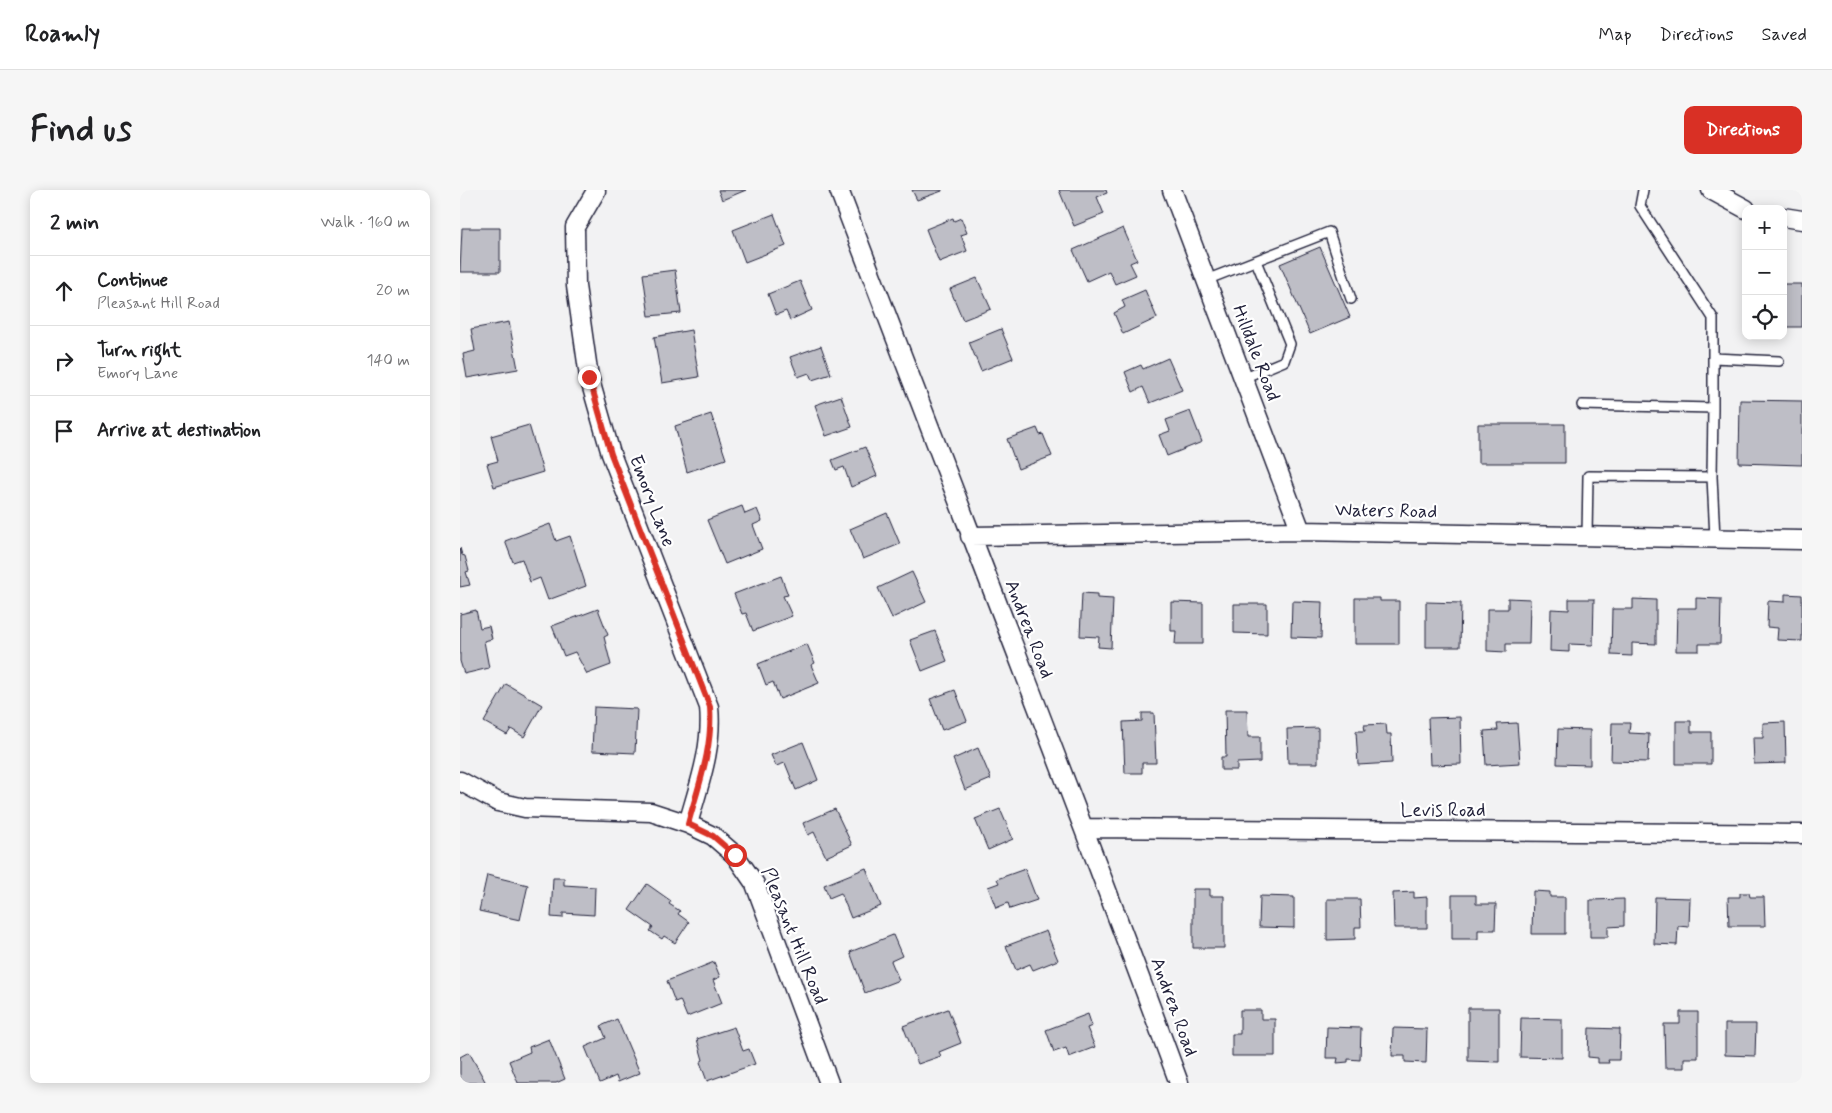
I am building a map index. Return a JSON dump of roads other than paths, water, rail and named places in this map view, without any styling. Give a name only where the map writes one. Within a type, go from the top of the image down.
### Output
[{"type":"street","name":"Andrea Road","points":[[839,190],[970,536],[1085,828],[1179,1083]]},
{"type":"street","name":"Hilldale Road","points":[[1172,190],[1301,531]]},
{"type":"street","points":[[1711,190],[1742,207]]},
{"type":"street","name":"Emory Lane","points":[[596,191],[575,228],[576,286],[589,377],[611,454],[710,707],[712,729],[707,757],[688,824]]},
{"type":"street","points":[[1787,218],[1802,220]]},
{"type":"street","name":"Waters Road","points":[[970,536],[1301,531],[1802,540]]},
{"type":"street","name":"Pleasant Hill Road","points":[[460,781],[498,802],[525,808],[651,812],[688,824],[713,836],[735,855],[755,884],[829,1083]]},
{"type":"street","name":"Levis Road","points":[[1085,828],[1802,834]]},
{"type":"lane","points":[[1643,190],[1640,206],[1714,318],[1712,477],[1715,538]]},
{"type":"lane","points":[[1206,280],[1330,232],[1351,299]]},
{"type":"lane","points":[[1243,378],[1284,361],[1290,344],[1256,261]]},
{"type":"lane","points":[[1713,358],[1779,361]]},
{"type":"lane","points":[[1582,405],[1712,408]]},
{"type":"lane","points":[[1587,536],[1588,476],[1712,477]]}]
